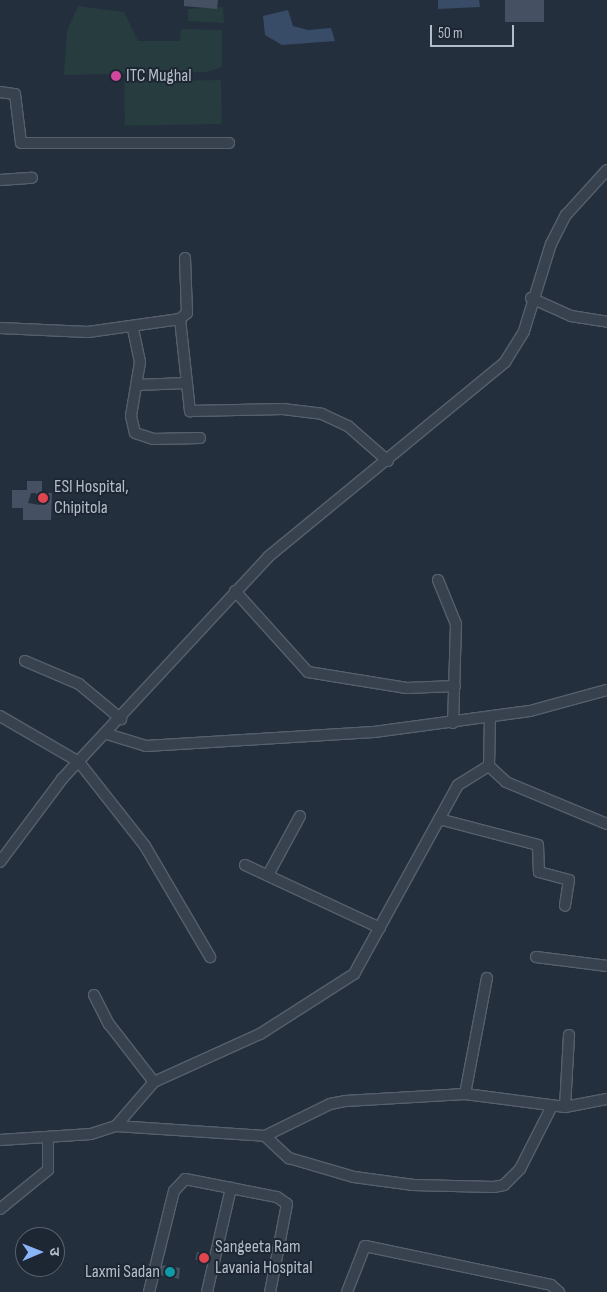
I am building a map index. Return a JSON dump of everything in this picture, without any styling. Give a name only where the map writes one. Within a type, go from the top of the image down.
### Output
[{"type":"street","points":[[0,92],[15,94],[23,144],[229,143]]},
{"type":"street","points":[[0,862],[79,762],[121,719],[235,590],[268,557],[388,461],[506,362],[524,331],[531,298],[566,215],[607,170]]},
{"type":"street","points":[[0,180],[32,178]]},
{"type":"street","points":[[0,328],[88,332],[133,328],[180,319],[187,313],[184,258]]},
{"type":"street","points":[[531,298],[571,316],[607,322]]},
{"type":"street","points":[[180,319],[190,411],[283,409],[322,414],[348,426],[388,461]]},
{"type":"street","points":[[133,328],[139,349],[137,385],[131,416],[135,433],[153,439],[200,438]]},
{"type":"street","points":[[137,385],[186,383]]},
{"type":"street","points":[[438,580],[456,624],[454,724]]},
{"type":"street","points":[[235,590],[308,672],[407,688],[455,686]]},
{"type":"street","points":[[25,661],[79,684],[121,719]]},
{"type":"street","points":[[107,734],[146,746],[454,724],[607,690]]},
{"type":"street","points":[[0,716],[79,762],[145,846],[210,956]]},
{"type":"street","points":[[490,717],[489,766],[506,782],[607,824]]},
{"type":"street","points":[[116,1126],[154,1082],[252,1038],[344,982],[362,964],[439,819],[465,778],[489,766]]},
{"type":"street","points":[[268,875],[300,816]]},
{"type":"street","points":[[439,819],[538,845],[539,872],[569,880],[565,906]]},
{"type":"street","points":[[245,865],[380,928]]},
{"type":"street","points":[[536,957],[607,966]]},
{"type":"street","points":[[465,1094],[487,978]]},
{"type":"street","points":[[94,994],[109,1024],[154,1082]]},
{"type":"street","points":[[564,1107],[569,1035]]},
{"type":"street","points":[[0,1140],[90,1134],[116,1126],[265,1136],[330,1104],[465,1094],[564,1107],[607,1098]]},
{"type":"street","points":[[265,1136],[289,1158],[336,1173],[413,1185],[494,1187],[504,1185],[520,1169],[552,1106]]},
{"type":"street","points":[[0,1209],[48,1170],[48,1138]]},
{"type":"street","points":[[149,1292],[176,1184],[184,1179],[277,1197],[287,1204],[270,1292]]},
{"type":"street","points":[[207,1292],[231,1188]]},
{"type":"street","points":[[347,1292],[365,1246],[551,1285],[559,1292]]},
{"type":"green space","points":[[78,6],[124,12],[138,41],[180,41],[181,29],[222,30],[222,67],[207,72],[64,75],[67,31]]},
{"type":"green space","points":[[223,7],[224,23],[188,21],[188,9]]},
{"type":"green space","points":[[221,80],[222,124],[125,126],[124,82]]},
{"type":"water","points":[[438,0],[479,0],[480,7],[438,9]]},
{"type":"water","points":[[288,10],[293,26],[308,30],[331,28],[335,41],[282,45],[265,35],[263,16]]},
{"type":"building","points":[[184,0],[218,0],[217,9],[184,6]]},
{"type":"building","points":[[505,0],[544,0],[544,22],[505,22]]},
{"type":"building","points":[[27,481],[42,481],[42,493],[52,493],[51,520],[23,520],[23,508],[12,508],[12,490],[27,490]],"holes":[[[31,493],[36,493],[40,505],[28,503]]]},
{"type":"building","points":[[197,1252],[212,1255],[210,1263],[195,1260]]},
{"type":"building","name":"Laxmi Sadan","points":[[161,1265],[180,1268],[179,1279],[160,1275]]},
{"type":"place","name":"ITC Mughal","points":[[116,76]]},
{"type":"place","name":"ESI Hospital, Chipitola","points":[[43,498]]},
{"type":"place","name":"Sangeeta Ram Lavania Hospital","points":[[204,1258]]},
{"type":"place","name":"Laxmi Sadan","points":[[170,1272]]}]
